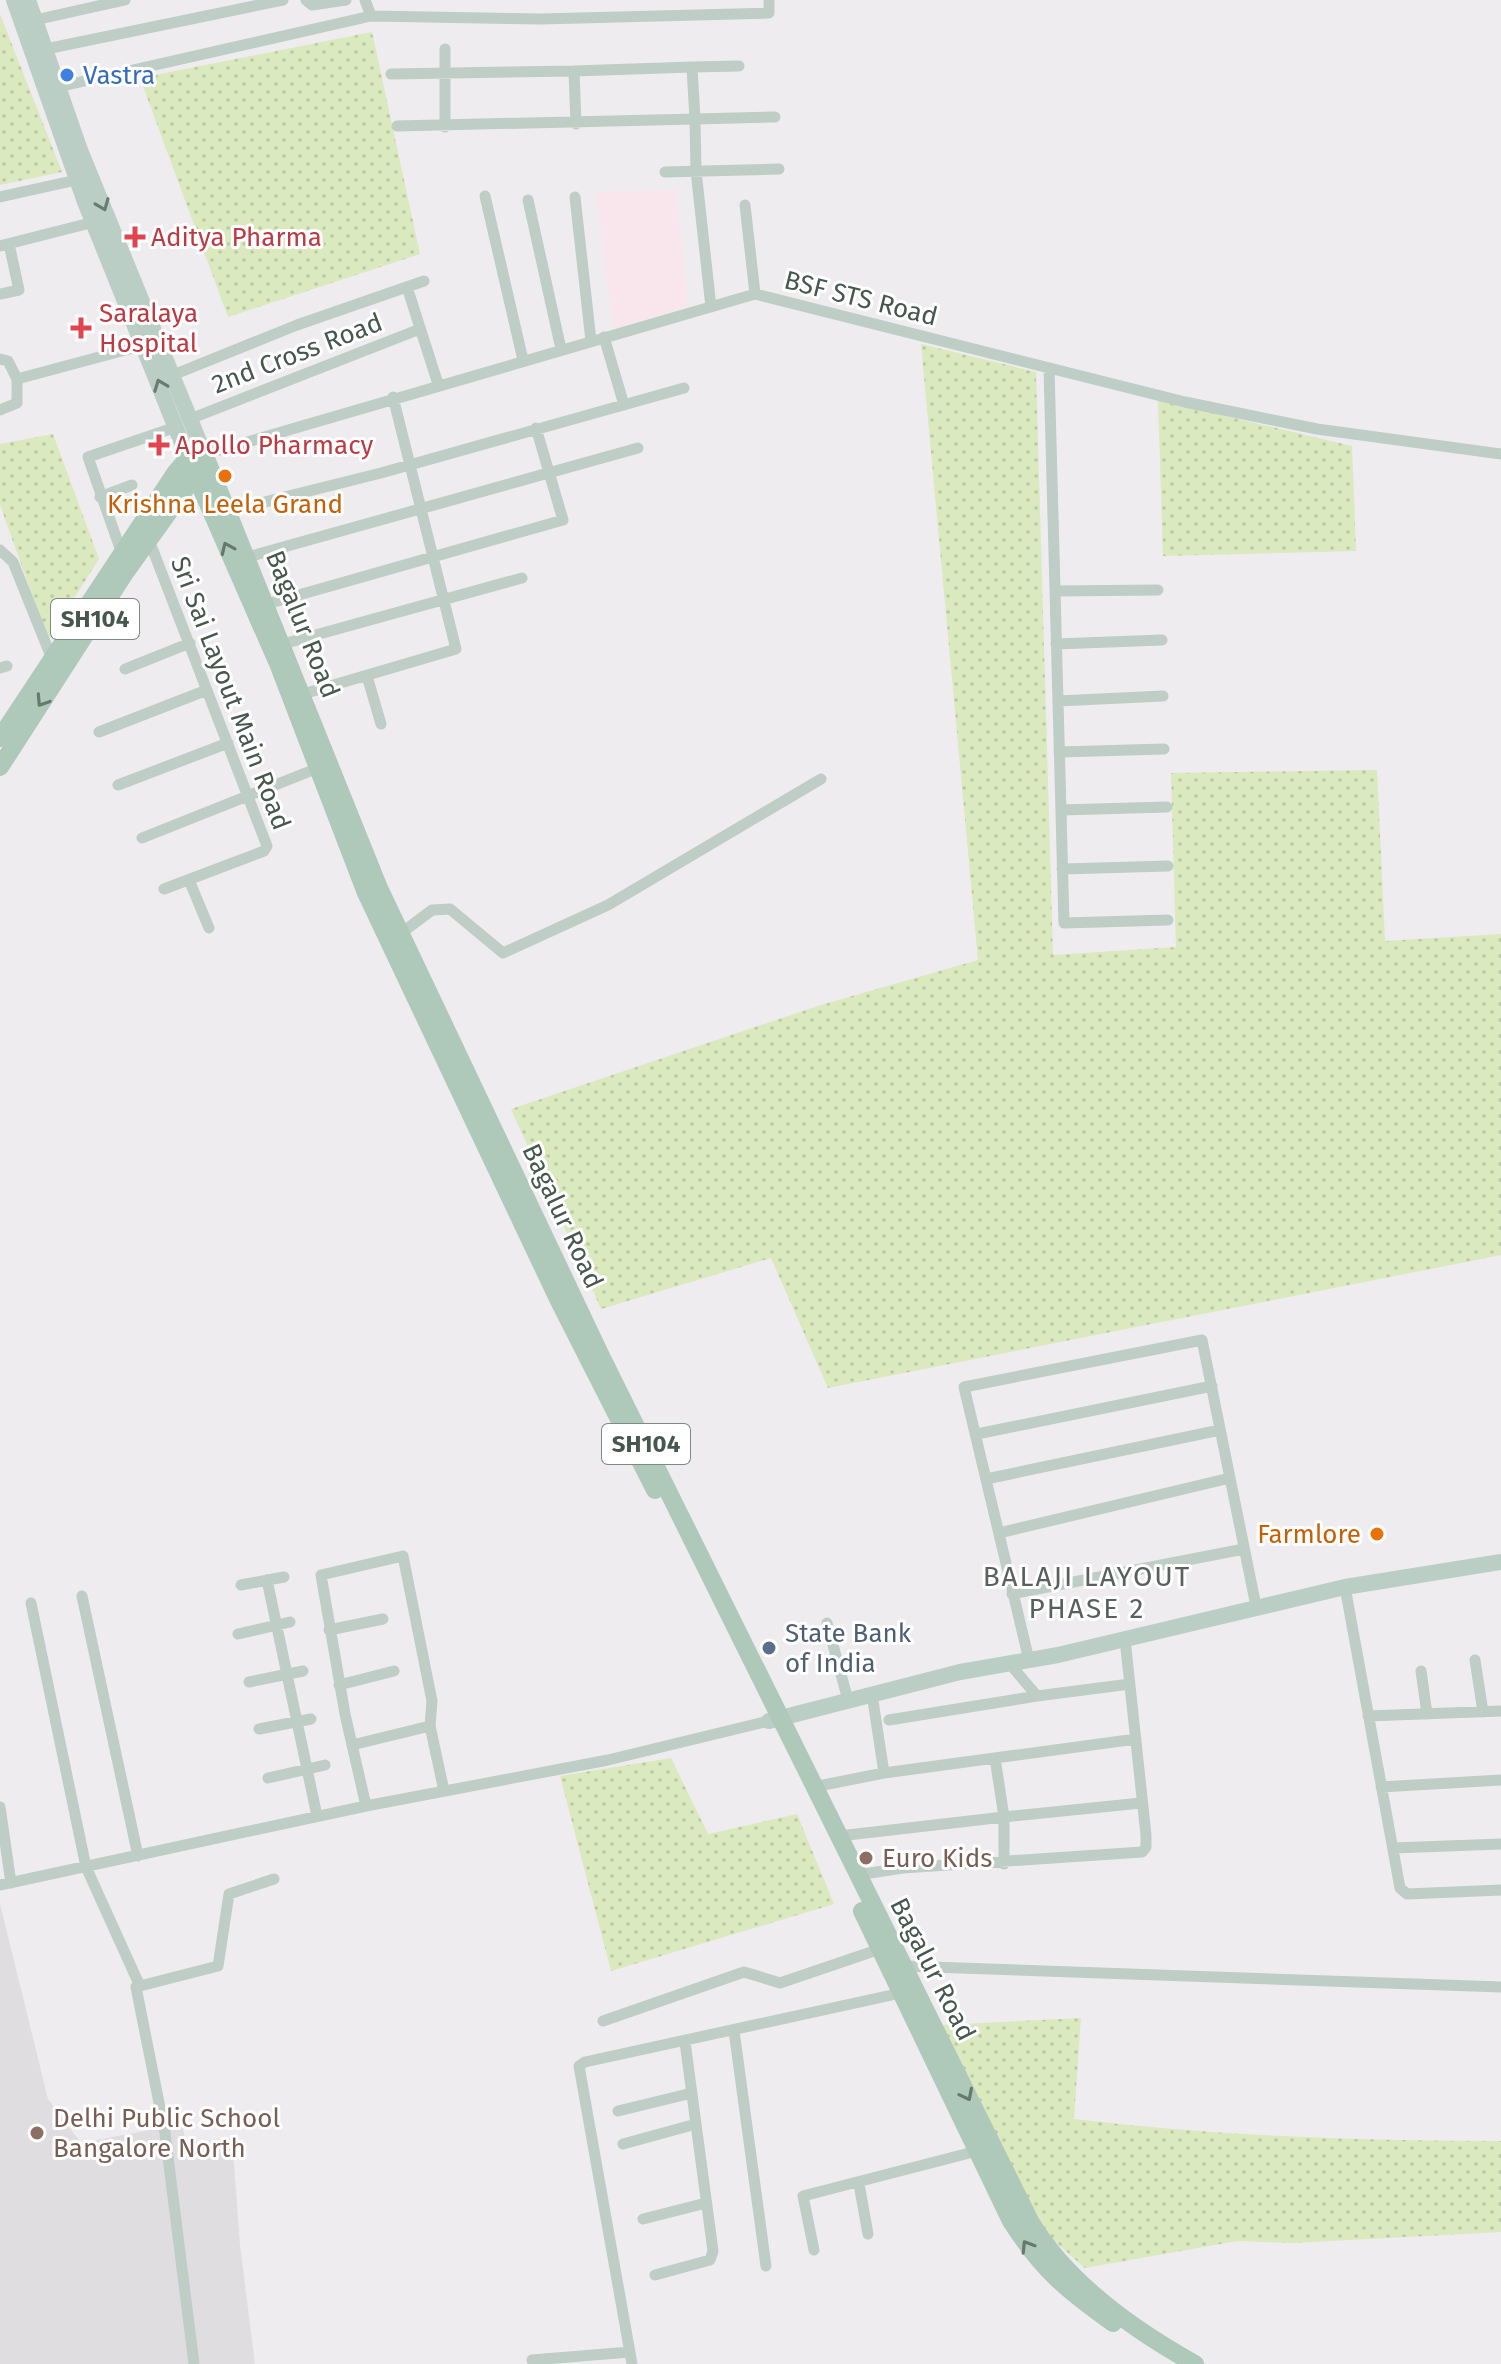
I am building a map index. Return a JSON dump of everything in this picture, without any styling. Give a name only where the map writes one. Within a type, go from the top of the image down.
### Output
[{"type":"main road","name":"Bagalur Road","points":[[14,0],[84,179],[173,375],[183,423]]},
{"type":"main road","name":"Bagalur Road","points":[[28,0],[58,87],[94,222],[144,345],[229,511],[400,934],[595,1358]]},
{"type":"main road","name":"Bagalur Road","points":[[204,460],[356,871],[774,1719],[880,1949],[897,1968],[901,1993],[984,2149],[1049,2253],[1078,2282],[1169,2350],[1195,2364]]},
{"type":"main road","name":"SH104","points":[[0,767],[204,460]]},
{"type":"main road","name":"SH104","points":[[0,738],[122,554],[204,460]]},
{"type":"main road","points":[[774,1719],[1256,1606],[1345,1587],[1501,1562]]},
{"type":"main road","name":"Bagalur Road","points":[[774,1719],[839,1836],[897,1968],[1035,2260],[1065,2288],[1173,2364]]},
{"type":"street","points":[[35,20],[125,0]]},
{"type":"street","points":[[46,49],[283,0]]},
{"type":"street","points":[[306,0],[312,5],[346,0]]},
{"type":"street","points":[[365,0],[371,16]]},
{"type":"street","points":[[58,87],[371,16],[541,19],[769,13],[769,0]]},
{"type":"street","points":[[445,49],[445,127]]},
{"type":"street","points":[[391,74],[739,66]]},
{"type":"street","points":[[692,67],[696,171],[711,307]]},
{"type":"street","points":[[574,71],[576,124]]},
{"type":"street","points":[[397,126],[775,117]]},
{"type":"street","points":[[665,172],[779,169]]},
{"type":"street","points":[[0,197],[84,179]]},
{"type":"street","points":[[485,196],[523,360]]},
{"type":"street","points":[[575,197],[591,341]]},
{"type":"street","points":[[528,200],[561,349]]},
{"type":"street","points":[[745,205],[755,294]]},
{"type":"street","points":[[0,294],[19,290],[4,245],[94,222]]},
{"type":"street","points":[[173,375],[297,325],[424,281]]},
{"type":"street","points":[[407,287],[438,384]]},
{"type":"street","name":"BSF STS Road","points":[[204,460],[393,397],[755,294],[1185,402],[1317,429],[1501,454]]},
{"type":"street","name":"2nd Cross Road","points":[[100,497],[88,464],[90,455],[183,423],[420,329]]},
{"type":"street","points":[[604,337],[624,405]]},
{"type":"street","points":[[17,379],[144,345]]},
{"type":"street","points":[[0,359],[8,361],[17,379],[17,403],[0,410]]},
{"type":"street","points":[[1049,368],[1064,923],[1168,920]]},
{"type":"street","points":[[229,511],[684,388]]},
{"type":"street","points":[[303,694],[456,649],[393,397]]},
{"type":"street","points":[[267,604],[563,520],[536,428]]},
{"type":"street","points":[[248,557],[638,448]]},
{"type":"street","points":[[122,554],[100,497],[132,485]]},
{"type":"street","name":"Sri Sai Layout Main Road","points":[[149,540],[250,795],[267,849],[164,889]]},
{"type":"street","points":[[0,550],[13,562],[52,659]]},
{"type":"street","points":[[283,644],[522,578]]},
{"type":"street","points":[[1055,591],[1158,590]]},
{"type":"street","points":[[1056,644],[1162,640]]},
{"type":"street","points":[[125,669],[190,643]]},
{"type":"street","points":[[367,676],[381,724]]},
{"type":"street","points":[[99,732],[207,690]]},
{"type":"street","points":[[1058,701],[1163,696]]},
{"type":"street","points":[[118,785],[228,743]]},
{"type":"street","points":[[1059,752],[1164,749]]},
{"type":"street","points":[[142,838],[318,768]]},
{"type":"street","points":[[400,934],[432,910],[450,909],[503,953],[608,905],[821,779]]},
{"type":"street","points":[[1061,810],[1167,807]]},
{"type":"street","points":[[1062,869],[1168,866]]},
{"type":"street","points":[[189,880],[209,928]]},
{"type":"street","points":[[1029,1660],[964,1387],[1202,1340],[1256,1606]]},
{"type":"street","points":[[977,1434],[1212,1386]]},
{"type":"street","points":[[986,1479],[1220,1430]]},
{"type":"street","points":[[999,1533],[1230,1478]]},
{"type":"street","points":[[1012,1594],[1244,1549]]},
{"type":"street","points":[[366,1806],[339,1685],[321,1575],[403,1556],[432,1701],[430,1726],[444,1791]]},
{"type":"street","points":[[241,1585],[284,1577]]},
{"type":"street","points":[[267,1580],[317,1816]]},
{"type":"street","points":[[1345,1587],[1400,1888],[1407,1894],[1501,1890]]},
{"type":"street","points":[[82,1596],[138,1856]]},
{"type":"street","points":[[31,1603],[86,1867],[139,1984],[165,2133],[194,2364]]},
{"type":"street","points":[[329,1630],[383,1619]]},
{"type":"street","points":[[238,1634],[290,1622]]},
{"type":"street","points":[[827,1623],[848,1700]]},
{"type":"street","points":[[857,1875],[903,1868],[1004,1864],[1142,1852],[1146,1847],[1125,1639]]},
{"type":"street","points":[[1475,1660],[1483,1712]]},
{"type":"street","points":[[1009,1663],[1037,1696]]},
{"type":"street","points":[[249,1682],[303,1671]]},
{"type":"street","points":[[339,1685],[394,1671]]},
{"type":"street","points":[[1421,1671],[1427,1714]]},
{"type":"street","points":[[889,1720],[1130,1684]]},
{"type":"street","points":[[872,1694],[884,1773]]},
{"type":"street","points":[[1368,1716],[1501,1711]]},
{"type":"street","points":[[259,1729],[311,1719]]},
{"type":"street","points":[[0,1807],[5,1884],[317,1816],[608,1760],[774,1719]]},
{"type":"street","points":[[352,1745],[430,1726]]},
{"type":"street","points":[[813,1787],[884,1773],[1136,1739]]},
{"type":"street","points":[[995,1758],[1004,1817],[1004,1864]]},
{"type":"street","points":[[268,1778],[325,1765]]},
{"type":"street","points":[[1381,1787],[1501,1780]]},
{"type":"street","points":[[839,1836],[1141,1803]]},
{"type":"street","points":[[1393,1848],[1501,1844]]},
{"type":"street","points":[[139,1984],[218,1966],[229,1894],[274,1879]]},
{"type":"street","points":[[603,2021],[744,1972],[780,1983],[880,1949]]},
{"type":"street","points":[[897,1968],[1501,1987]]},
{"type":"street","points":[[532,2360],[631,2358],[579,2066],[585,2062],[901,1993]]},
{"type":"street","points":[[734,2031],[766,2266]]},
{"type":"street","points":[[655,2275],[710,2260],[713,2251],[685,2042]]},
{"type":"street","points":[[618,2111],[692,2093]]},
{"type":"street","points":[[623,2144],[696,2124]]},
{"type":"street","points":[[814,2250],[803,2196],[859,2184],[984,2149]]},
{"type":"street","points":[[859,2184],[868,2234]]},
{"type":"street","points":[[643,2219],[706,2203]]},
{"type":"shaded area","points":[[676,190],[688,306],[613,329],[596,192]]},
{"type":"shaded area","name":"Delhi Public School Bangalore North","points":[[0,1904],[48,2099],[81,2143],[182,2124],[186,2143],[232,2138],[240,2245],[255,2364],[0,2364]]},
{"type":"green space","points":[[0,14],[62,172],[0,185]]},
{"type":"green space","points":[[372,32],[420,254],[228,317],[140,78]]},
{"type":"green space","points":[[921,344],[1036,372],[1053,955],[1176,947],[1171,773],[1377,770],[1385,941],[1501,934],[1501,1255],[828,1388],[771,1258],[601,1309],[511,1109],[821,1005],[978,960]]},
{"type":"green space","points":[[1158,400],[1352,446],[1356,551],[1163,556]]},
{"type":"green space","points":[[53,434],[99,559],[48,639],[0,505],[0,444]]},
{"type":"green space","points":[[671,1758],[708,1834],[797,1814],[834,1904],[611,1971],[560,1776]]},
{"type":"green space","points":[[1081,2018],[1074,2119],[1181,2130],[1288,2136],[1501,2141],[1501,2232],[1293,2243],[1237,2241],[1085,2268],[1045,2233],[941,2025]]},
{"type":"place","name":"Vastra","points":[[67,75]]},
{"type":"place","name":"Aditya Pharma","points":[[135,237]]},
{"type":"place","name":"Saralaya Hospital","points":[[81,328]]},
{"type":"place","name":"Apollo Pharmacy","points":[[159,445]]},
{"type":"place","name":"Krishna Leela Grand","points":[[225,476]]},
{"type":"place","name":"Farmlore","points":[[1377,1534]]},
{"type":"place","name":"State Bank of India","points":[[769,1648]]},
{"type":"place","name":"Euro Kids","points":[[866,1858]]},
{"type":"place","name":"Delhi Public School Bangalore North","points":[[37,2133]]},
{"type":"district","name":"BALAJI LAYOUT PHASE 2","points":[[1087,1592]]}]
